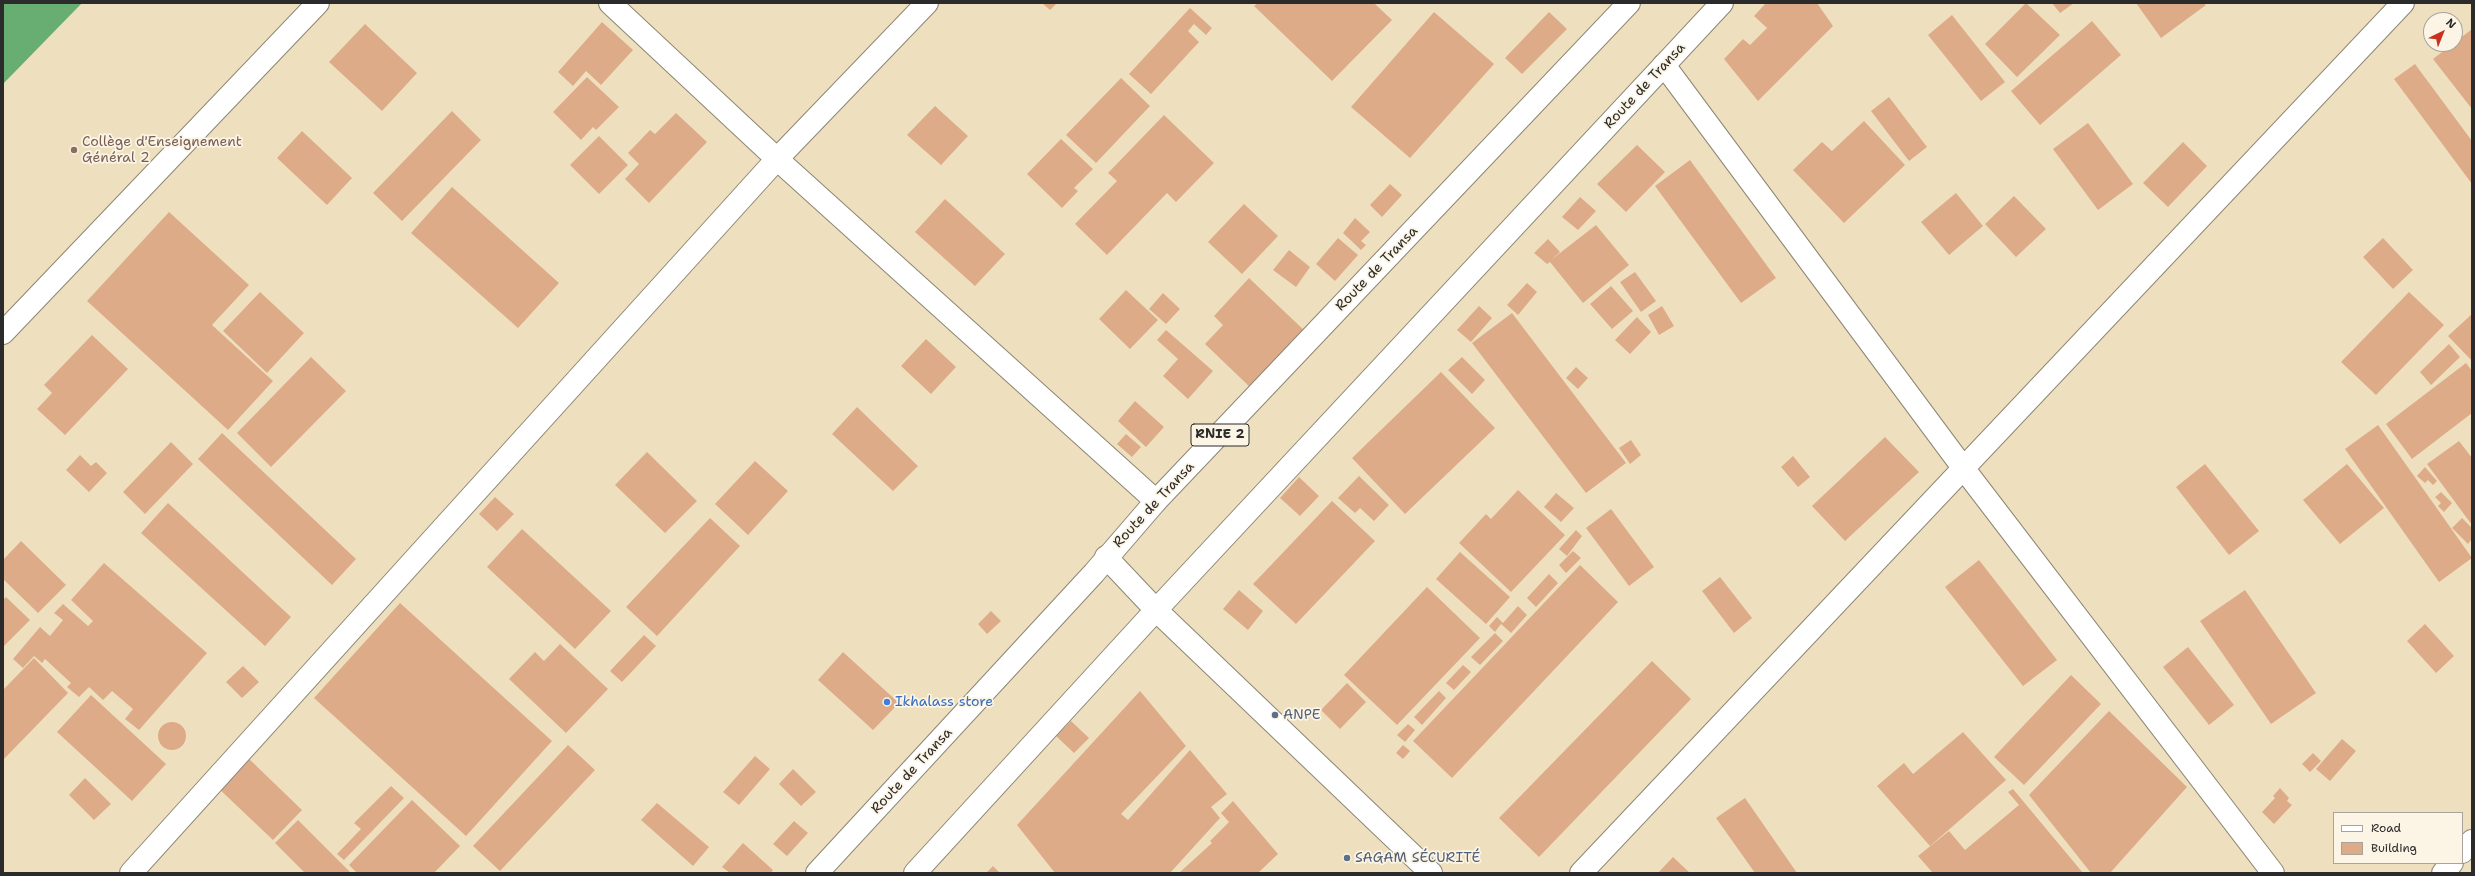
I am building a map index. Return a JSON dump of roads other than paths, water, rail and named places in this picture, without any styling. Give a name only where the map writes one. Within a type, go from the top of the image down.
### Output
[{"type":"street","points":[[3,333],[318,3]]},
{"type":"street","points":[[610,3],[777,159],[1156,501]]},
{"type":"street","points":[[131,873],[777,159],[927,3]]},
{"type":"street","name":"Route de Transa","points":[[817,873],[1094,573],[1106,557],[1156,501],[1630,3]]},
{"type":"street","name":"Route de Transa","points":[[915,873],[1156,610],[1722,3]]},
{"type":"street","points":[[1581,873],[2403,3]]},
{"type":"street","points":[[1664,65],[1964,469],[2273,873]]},
{"type":"street","points":[[1106,557],[1156,610],[1431,873]]},
{"type":"street","points":[[2463,851],[2472,841]]},
{"type":"street","points":[[2443,873],[2451,864]]},
{"type":"place","name":"Collège d'Enseignement Général 2","points":[[74,150]]},
{"type":"place","name":"Ikhalass store","points":[[887,702]]},
{"type":"place","name":"ANPE","points":[[1275,715]]},
{"type":"place","name":"SAGAM SÉCURITÉ","points":[[1347,858]]}]
